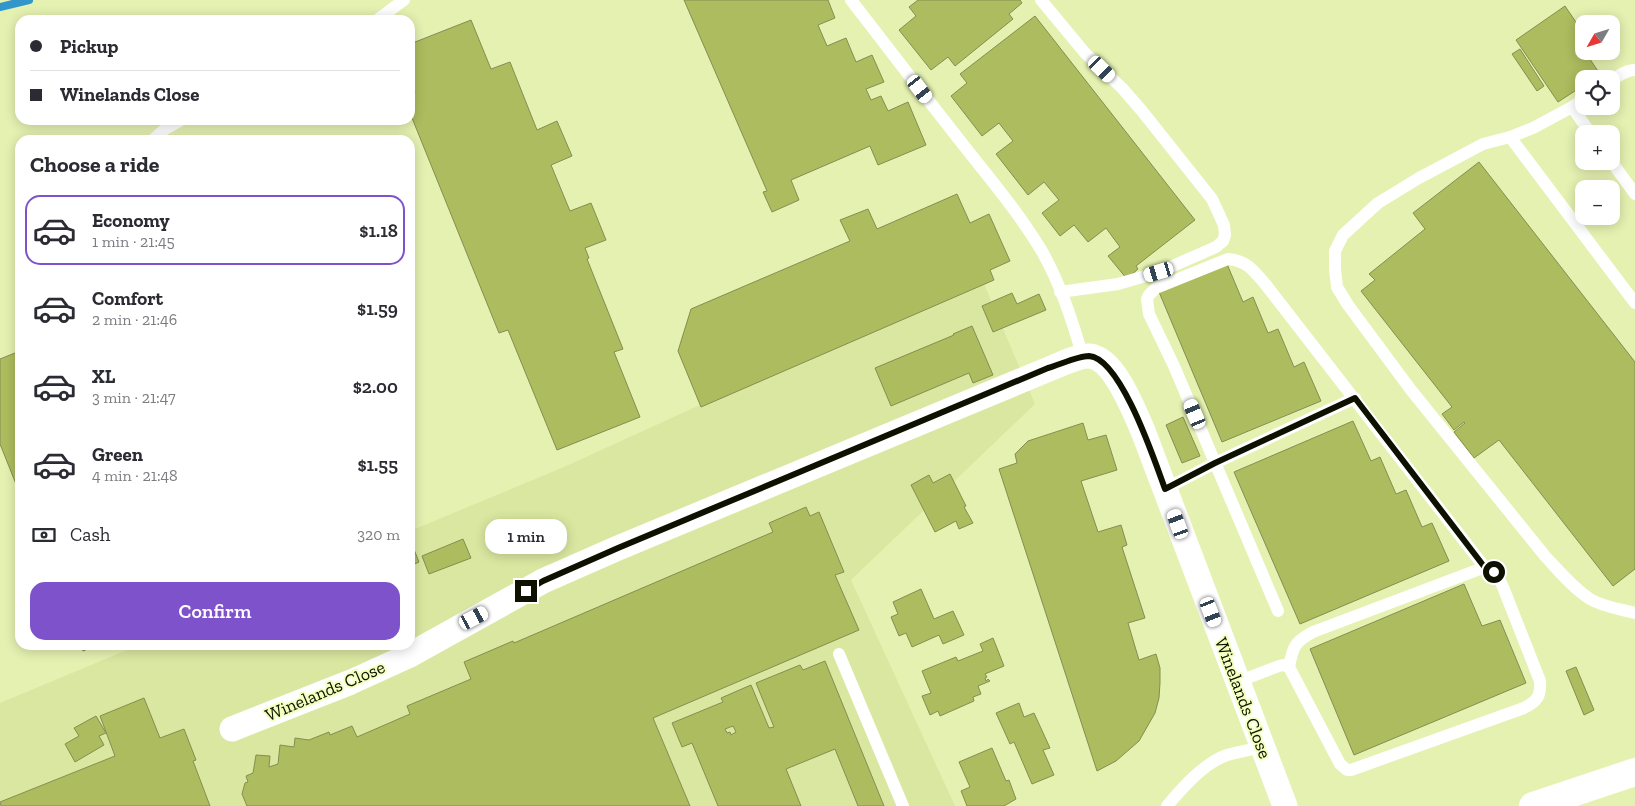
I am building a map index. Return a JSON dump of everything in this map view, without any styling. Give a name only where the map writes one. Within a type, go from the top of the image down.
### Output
[{"type":"main road","points":[[1533,806],[1635,772]]},
{"type":"street","name":"Winelands Close","points":[[232,729],[351,682],[408,656],[543,581],[618,548],[1048,368],[1090,356],[1114,374],[1144,431],[1285,806]]},
{"type":"lane","points":[[384,15],[404,0]]},
{"type":"lane","points":[[851,0],[1023,222],[1041,250],[1069,312],[1083,357]]},
{"type":"lane","points":[[1041,0],[1085,53],[1122,88],[1142,111],[1206,192],[1220,214],[1225,230],[1223,241],[1216,247],[1159,272],[1118,284],[1060,292]]},
{"type":"lane","points":[[1620,75],[1635,70]]},
{"type":"lane","points":[[1575,105],[1533,128],[1483,144],[1456,157],[1378,203],[1343,235],[1336,251],[1335,269],[1337,286],[1348,305],[1411,390],[1544,556],[1591,600],[1635,613]]},
{"type":"lane","points":[[1572,107],[1585,125]]},
{"type":"lane","points":[[158,135],[173,125]]},
{"type":"lane","points":[[1510,136],[1635,303]]},
{"type":"lane","points":[[1618,170],[1635,194]]},
{"type":"lane","points":[[1278,611],[1174,366],[1147,309],[1147,299],[1156,288],[1228,259],[1240,260],[1246,264],[1266,285],[1486,569]]},
{"type":"lane","points":[[1165,489],[1215,463],[1355,398]]},
{"type":"lane","points":[[1480,569],[1486,569],[1498,576],[1540,681],[1541,692],[1537,700],[1524,708],[1359,768],[1347,770],[1340,764],[1289,667],[1293,648],[1305,636],[1313,632],[1480,569]]},
{"type":"lane","points":[[839,654],[903,806]]},
{"type":"lane","points":[[1237,682],[1279,666],[1289,667]]},
{"type":"lane","points":[[1167,806],[1200,771],[1225,756],[1262,748]]},
{"type":"shaded area","points":[[981,277],[1035,404],[851,580],[955,806],[0,806],[0,703],[127,650],[415,650],[415,529],[564,467]]},
{"type":"building","points":[[684,0],[828,0],[835,18],[818,25],[827,46],[846,38],[856,62],[872,55],[884,82],[866,89],[871,100],[881,96],[888,111],[908,102],[926,145],[878,165],[870,146],[791,180],[799,200],[772,212],[763,192],[767,191]]},
{"type":"building","points":[[918,0],[1020,0],[1022,3],[1009,14],[1013,19],[955,66],[948,57],[931,70],[899,30],[916,16],[909,7]]},
{"type":"building","points":[[1565,6],[1575,21],[1575,60],[1591,60],[1597,70],[1575,70],[1575,91],[1558,102],[1516,40]]},
{"type":"building","points":[[1035,16],[1195,220],[1136,266],[1138,269],[1127,279],[1108,256],[1120,247],[1106,228],[1088,242],[1074,225],[1060,236],[1042,213],[1059,200],[1044,182],[1028,195],[996,154],[1013,141],[999,123],[982,136],[951,96],[967,83],[960,74]]},
{"type":"building","points":[[471,20],[491,69],[510,62],[537,130],[557,121],[572,156],[551,165],[570,211],[591,203],[606,240],[585,248],[589,258],[587,259],[623,349],[614,352],[640,417],[557,450],[508,330],[499,333],[415,125],[415,42]]},
{"type":"building","points":[[1520,49],[1544,86],[1537,91],[1512,54]]},
{"type":"building","points":[[1479,162],[1635,362],[1635,569],[1613,586],[1499,440],[1474,458],[1454,432],[1465,423],[1454,430],[1442,414],[1452,407],[1361,291],[1375,280],[1369,274],[1425,229],[1413,213]]},
{"type":"building","points":[[957,194],[970,223],[989,214],[1010,261],[990,270],[994,280],[701,407],[678,351],[691,309],[850,241],[840,220],[868,209],[877,229]]},
{"type":"building","points":[[1227,264],[1243,302],[1253,297],[1268,333],[1278,329],[1294,367],[1304,362],[1321,401],[1222,442],[1159,292]]},
{"type":"building","points":[[1012,293],[1017,304],[1039,294],[1046,310],[993,332],[982,306]]},
{"type":"building","points":[[972,326],[993,375],[973,383],[969,373],[891,406],[875,368]]},
{"type":"building","points":[[15,353],[15,482],[0,444],[0,359]]},
{"type":"building","points":[[1183,417],[1200,456],[1182,463],[1166,425]]},
{"type":"building","points":[[1353,421],[1371,461],[1380,457],[1396,494],[1406,490],[1422,527],[1432,523],[1449,561],[1300,624],[1234,472]]},
{"type":"building","points":[[1083,423],[1088,440],[1106,435],[1117,470],[1081,481],[1098,532],[1121,525],[1127,545],[1122,547],[1145,618],[1128,623],[1139,660],[1156,654],[1160,668],[1159,698],[1155,713],[1139,741],[1116,761],[1097,771],[999,469],[1017,463],[1015,454],[1028,441]]},
{"type":"building","points":[[950,474],[973,523],[959,529],[956,521],[935,532],[911,485],[929,475],[933,483]]},
{"type":"building","points":[[806,507],[810,516],[819,512],[844,572],[835,575],[859,630],[653,718],[690,806],[247,806],[242,794],[245,783],[248,782],[246,776],[253,773],[256,755],[270,756],[269,767],[278,764],[280,745],[294,747],[295,738],[309,740],[329,732],[330,735],[352,726],[357,737],[410,714],[407,706],[471,679],[464,662],[513,641],[514,643],[773,532],[769,523]]},
{"type":"building","points":[[463,539],[471,558],[429,574],[422,556]]},
{"type":"building","points":[[415,552],[419,562],[415,564]]},
{"type":"building","points":[[1464,584],[1482,626],[1500,620],[1526,683],[1354,755],[1310,649]]},
{"type":"building","points":[[921,589],[934,619],[953,611],[964,635],[943,644],[939,635],[912,647],[906,633],[899,636],[891,617],[898,614],[893,602]]},
{"type":"building","points":[[993,638],[1004,666],[985,674],[987,677],[985,678],[986,681],[988,679],[990,681],[978,686],[981,694],[973,697],[974,701],[940,716],[938,711],[930,715],[922,696],[931,693],[922,671],[956,657],[958,661],[983,651],[980,644]]},
{"type":"building","points":[[825,661],[884,806],[858,806],[835,749],[786,769],[801,806],[718,806],[692,743],[682,747],[672,723],[723,702],[721,698],[751,685],[769,728],[774,727],[756,683],[800,665],[803,670]],"holes":[[[733,726],[736,732],[731,735],[725,729]]]},
{"type":"building","points":[[1576,667],[1594,710],[1584,715],[1566,671]]},
{"type":"building","points":[[144,698],[160,738],[184,729],[196,760],[193,761],[210,806],[1,806],[0,802],[115,756],[100,716]]},
{"type":"building","points":[[1019,703],[1024,717],[1034,713],[1050,748],[1043,750],[1054,775],[1032,784],[1014,742],[1010,744],[996,713]]},
{"type":"building","points":[[96,716],[106,733],[99,736],[104,745],[75,762],[65,744],[79,736],[74,728]]},
{"type":"building","points":[[992,748],[1006,781],[1009,780],[1016,799],[1004,806],[967,806],[961,791],[970,787],[959,762]]},
{"type":"waterway","points":[[0,7],[29,0]]},
{"type":"route","points":[[526,591],[543,581],[618,548],[1048,368],[1090,356],[1107,366],[1126,395],[1144,431],[1165,489],[1215,463],[1355,398],[1486,569],[1494,572]]}]
